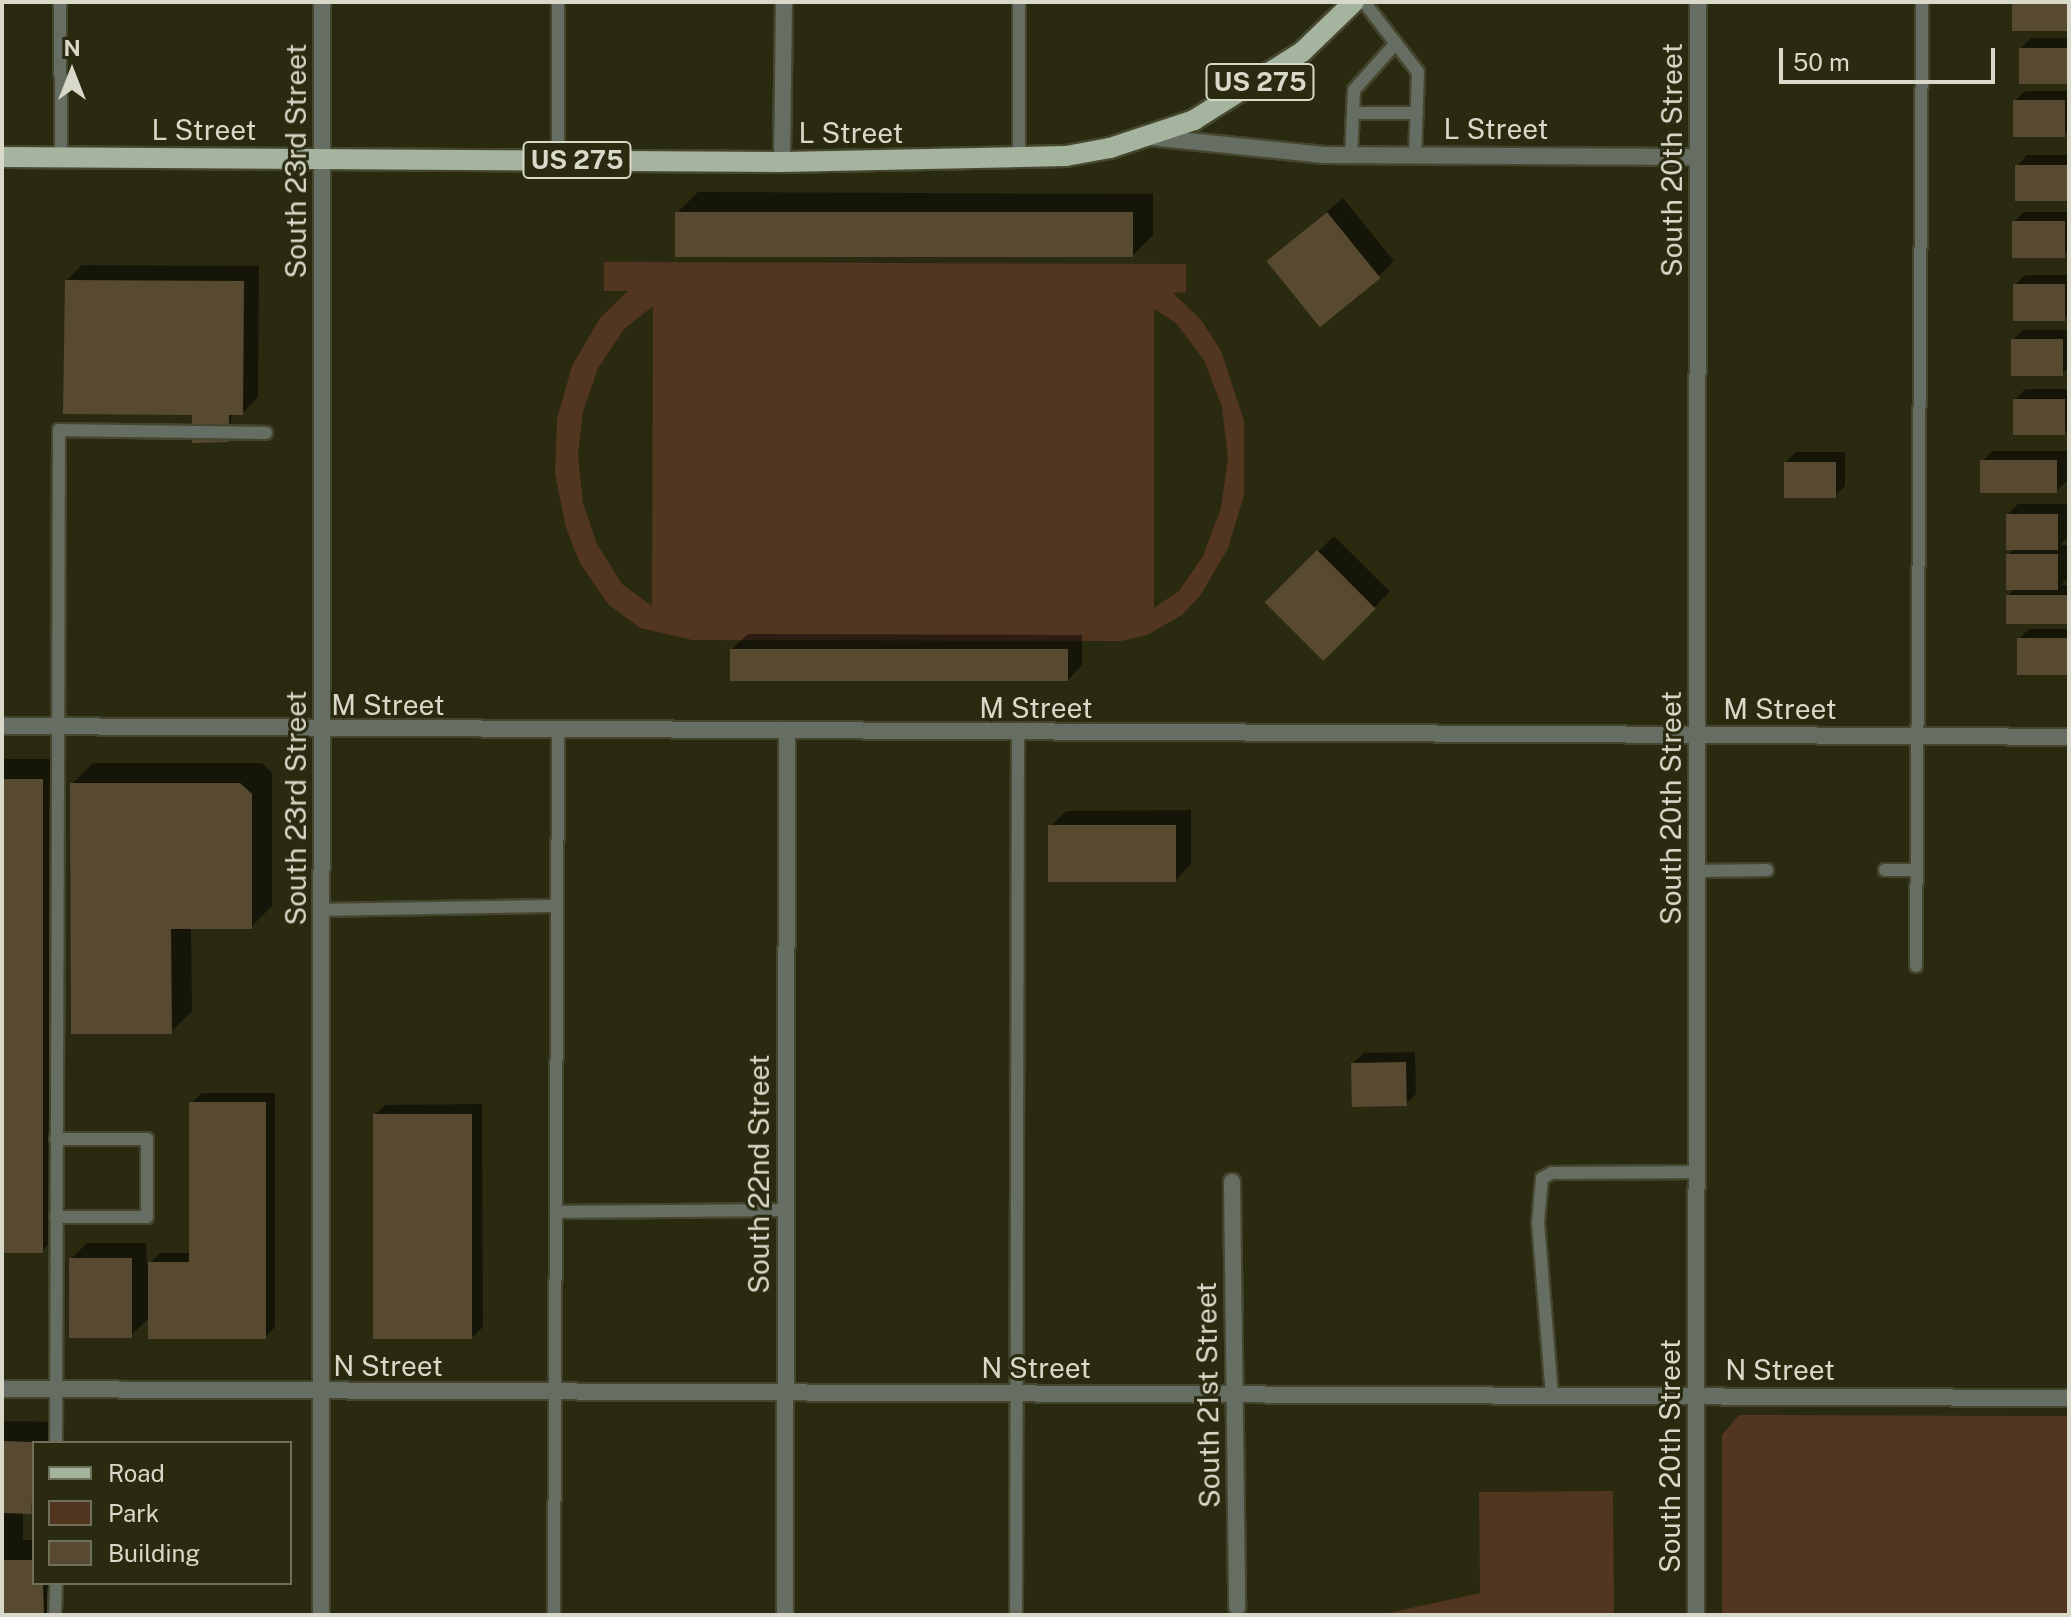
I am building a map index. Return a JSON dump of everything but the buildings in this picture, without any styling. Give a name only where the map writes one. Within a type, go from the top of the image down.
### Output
[{"type":"main road","name":"US 275","points":[[1150,137],[1194,120],[1264,81],[1302,52],[1354,2]]},
{"type":"main road","name":"L Street","points":[[2,157],[782,162],[1019,160],[1110,148],[1150,137]]},
{"type":"street","name":"South 23rd Street","points":[[321,1615],[322,2]]},
{"type":"street","points":[[782,162],[784,2]]},
{"type":"street","name":"South 20th Street","points":[[1696,1615],[1698,2]]},
{"type":"street","name":"L Street","points":[[1150,137],[1351,156],[1697,157]]},
{"type":"street","name":"M Street","points":[[2,726],[322,731],[2069,737]]},
{"type":"street","name":"South 22nd Street","points":[[785,1615],[787,733]]},
{"type":"street","name":"South 21st Street","points":[[1232,1182],[1237,1607]]},
{"type":"street","name":"N Street","points":[[2,1389],[2069,1398]]},
{"type":"lane","points":[[60,2],[61,157]]},
{"type":"lane","points":[[558,2],[558,160]]},
{"type":"lane","points":[[1019,2],[1019,160]]},
{"type":"lane","points":[[1364,2],[1418,72],[1415,157]]},
{"type":"lane","points":[[1916,966],[1922,2]]},
{"type":"lane","points":[[1351,156],[1354,90],[1396,43]]},
{"type":"lane","points":[[1353,113],[1417,113]]},
{"type":"lane","points":[[56,1441],[59,430],[266,433]]},
{"type":"lane","points":[[554,1615],[558,732]]},
{"type":"lane","points":[[1016,1615],[1014,1394],[1018,734]]},
{"type":"lane","points":[[1697,871],[1767,870]]},
{"type":"lane","points":[[1885,870],[1917,870]]},
{"type":"lane","points":[[322,910],[557,906]]},
{"type":"lane","points":[[56,1139],[147,1139],[147,1217],[56,1217]]},
{"type":"lane","points":[[1552,1396],[1538,1223],[1542,1178],[1552,1173],[1697,1172]]},
{"type":"lane","points":[[556,1212],[785,1210]]},
{"type":"lane","points":[[55,1615],[56,1585]]},
{"type":"green space","points":[[604,262],[1186,264],[1186,292],[1173,293],[1201,320],[1221,351],[1244,421],[1244,495],[1228,548],[1200,596],[1182,615],[1147,635],[1121,641],[692,640],[640,628],[608,604],[580,563],[566,528],[555,474],[557,419],[572,366],[600,318],[628,291],[604,291]],"holes":[[[653,307],[652,606],[622,584],[597,544],[583,503],[578,455],[583,412],[598,368],[624,329]],[[1154,309],[1176,323],[1204,360],[1222,407],[1228,458],[1221,508],[1203,556],[1179,591],[1154,608]]]},
{"type":"green space","points":[[1739,1415],[2069,1416],[2069,1615],[1722,1615],[1722,1435]]},
{"type":"green space","points":[[1613,1491],[1614,1615],[1379,1615],[1480,1593],[1479,1492]]}]
